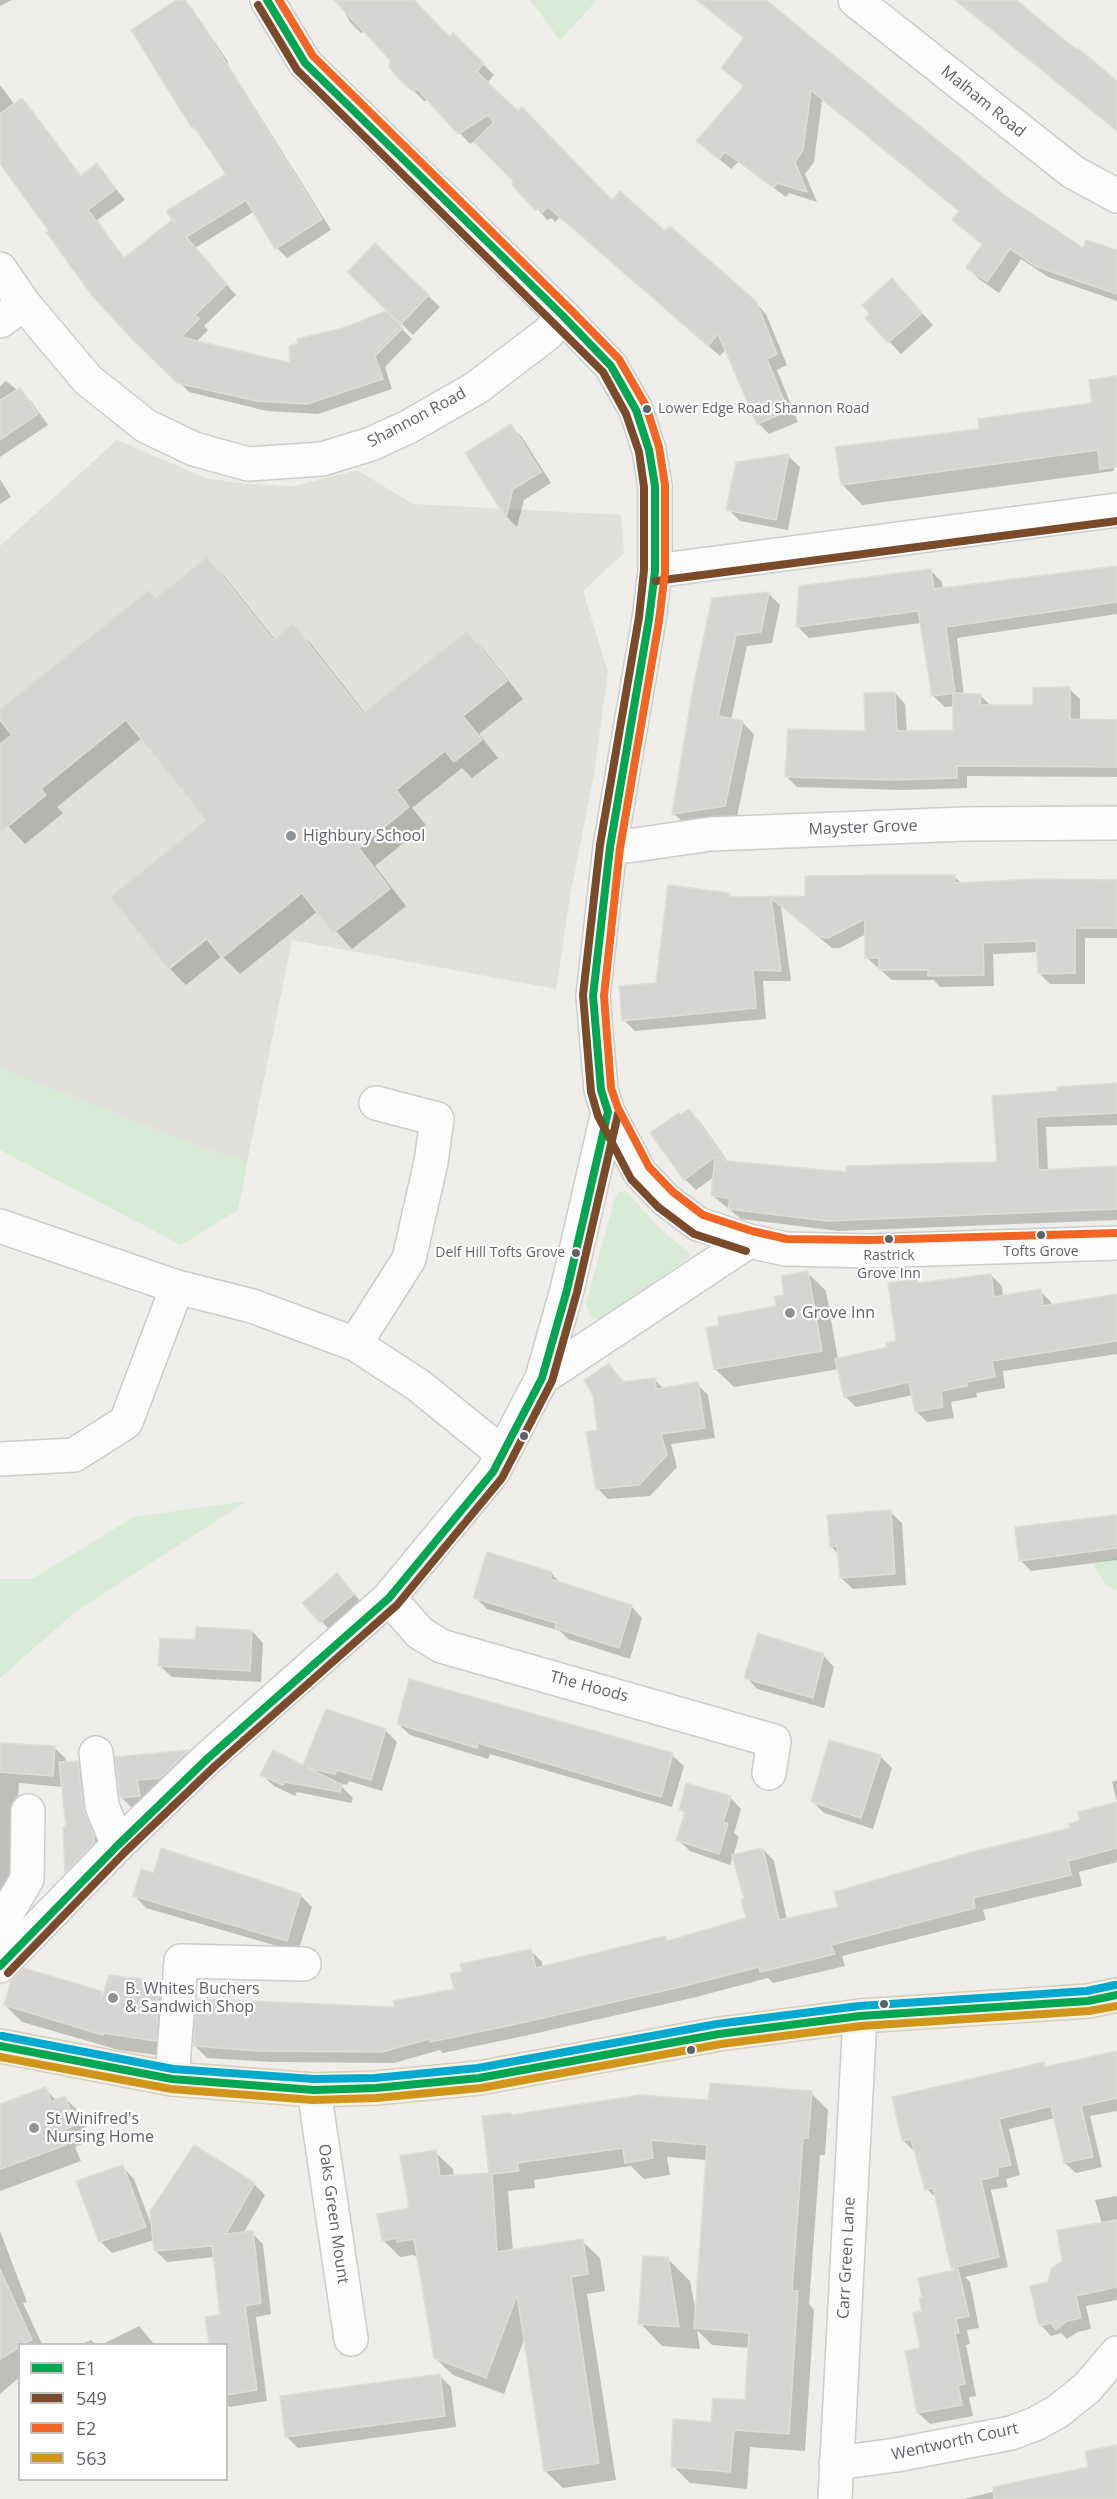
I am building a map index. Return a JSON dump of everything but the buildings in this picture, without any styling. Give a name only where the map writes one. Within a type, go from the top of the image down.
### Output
[{"type":"main road","points":[[0,2046],[172,2079],[314,2090],[376,2088],[479,2078],[719,2034],[860,2016],[1088,2001],[1117,1995]]},
{"type":"street","points":[[267,0],[305,63],[611,366],[636,410],[649,450],[655,486],[655,571],[649,619],[610,847],[593,996],[601,1090],[608,1112],[640,1173],[666,1200],[698,1224],[750,1241],[786,1249],[870,1251],[1117,1243]]},
{"type":"street","name":"Malham Road","points":[[855,0],[1064,166],[1117,196]]},
{"type":"street","name":"Shannon Road","points":[[0,269],[12,312],[88,380],[146,426],[194,449],[248,464],[322,459],[371,444],[408,427],[476,388],[547,334],[563,316]]},
{"type":"street","points":[[655,571],[1117,510]]},
{"type":"street","name":"Mayster Grove","points":[[610,847],[711,834],[965,824],[1117,822]]},
{"type":"street","points":[[355,1344],[409,1259],[431,1162],[437,1119],[376,1103]]},
{"type":"street","points":[[0,1965],[118,1845],[283,1689],[388,1598],[493,1472],[542,1378],[567,1290],[608,1112]]},
{"type":"street","points":[[0,1226],[177,1287],[252,1306],[355,1344],[418,1385],[502,1453]]},
{"type":"street","points":[[542,1378],[750,1241]]},
{"type":"street","points":[[0,1459],[74,1455],[126,1422],[177,1287]]},
{"type":"street","name":"The Hoods","points":[[388,1598],[420,1633],[441,1646],[774,1741],[769,1773]]},
{"type":"street","points":[[96,1753],[102,1806],[118,1845]]},
{"type":"street","points":[[0,1925],[27,1879],[28,1811]]},
{"type":"street","points":[[172,2079],[181,1961],[303,1964]]},
{"type":"street","name":"Carr Green Lane","points":[[835,2499],[860,2016]]},
{"type":"street","name":"Oaks Green Mount","points":[[314,2090],[351,2339]]},
{"type":"street","name":"Wentworth Court","points":[[836,2463],[896,2455],[1011,2433],[1035,2424],[1057,2412],[1087,2388],[1117,2353]]},
{"type":"shaded area","name":"Highbury School","points":[[117,440],[206,478],[245,484],[294,486],[357,470],[413,504],[621,515],[624,553],[583,591],[608,672],[594,774],[570,897],[556,989],[292,940],[247,1163],[168,1135],[0,1068],[0,546]]},
{"type":"green space","points":[[530,0],[597,0],[560,40]]},
{"type":"green space","points":[[0,1068],[168,1135],[247,1163],[238,1210],[181,1245],[0,1150]]},
{"type":"green space","points":[[626,1191],[657,1226],[689,1253],[690,1257],[600,1319],[595,1319],[589,1314],[586,1303],[615,1198],[619,1192]]},
{"type":"green space","points":[[247,1501],[75,1612],[0,1678],[0,1579],[32,1579],[134,1517]]},
{"type":"green space","points":[[1117,1557],[1117,1590],[1107,1586],[1093,1564]]},
{"type":"transit line","name":"E1","points":[[0,1966],[118,1845],[208,1758],[389,1598],[493,1472],[542,1378],[567,1290],[608,1112],[601,1090],[593,996],[610,847],[649,619],[655,571],[655,486],[649,450],[636,410],[611,366],[305,63],[267,0]]},
{"type":"transit line","name":"E2","points":[[279,0],[313,56],[619,359],[646,406],[659,447],[665,485],[665,572],[659,621],[620,848],[604,996],[611,1088],[618,1108],[649,1167],[673,1192],[703,1215],[752,1231],[787,1239],[870,1240],[1117,1233]]},
{"type":"transit line","name":"549","points":[[258,5],[297,70],[603,372],[626,414],[639,452],[644,487],[644,570],[639,617],[600,845],[583,995],[591,1092],[598,1116],[631,1179],[658,1207],[694,1234],[746,1251]]},
{"type":"transit line","name":"549","points":[[656,581],[1117,521]]},
{"type":"transit line","name":"549","points":[[8,1973],[125,1852],[215,1766],[397,1605],[502,1478],[552,1381],[577,1292],[618,1114]]},
{"type":"transit line","points":[[2,2036],[173,2069],[314,2079],[375,2078],[478,2068],[717,2024],[859,2006],[1087,1991],[1115,1985]]},
{"type":"transit line","name":"E1","points":[[0,2046],[172,2079],[314,2090],[376,2088],[479,2078],[719,2034],[860,2016],[1088,2001],[1117,1995]]},
{"type":"transit line","name":"563","points":[[0,2057],[171,2089],[313,2100],[376,2098],[481,2088],[721,2044],[861,2026],[1089,2011],[1117,2006]]},
{"type":"place","name":"Lower Edge Road Shannon Road","points":[[647,409]]},
{"type":"place","name":"Highbury School","points":[[291,836]]},
{"type":"place","name":"Tofts Grove","points":[[1041,1235]]},
{"type":"place","name":"Rastrick Grove Inn","points":[[889,1239]]},
{"type":"place","name":"Delf Hill Tofts Grove","points":[[576,1253]]},
{"type":"place","name":"Grove Inn","points":[[790,1313]]},
{"type":"place","name":"B. Whites Buchers & Sandwich Shop","points":[[113,1998]]},
{"type":"place","name":"St Winifred's Nursing Home","points":[[34,2128]]}]
